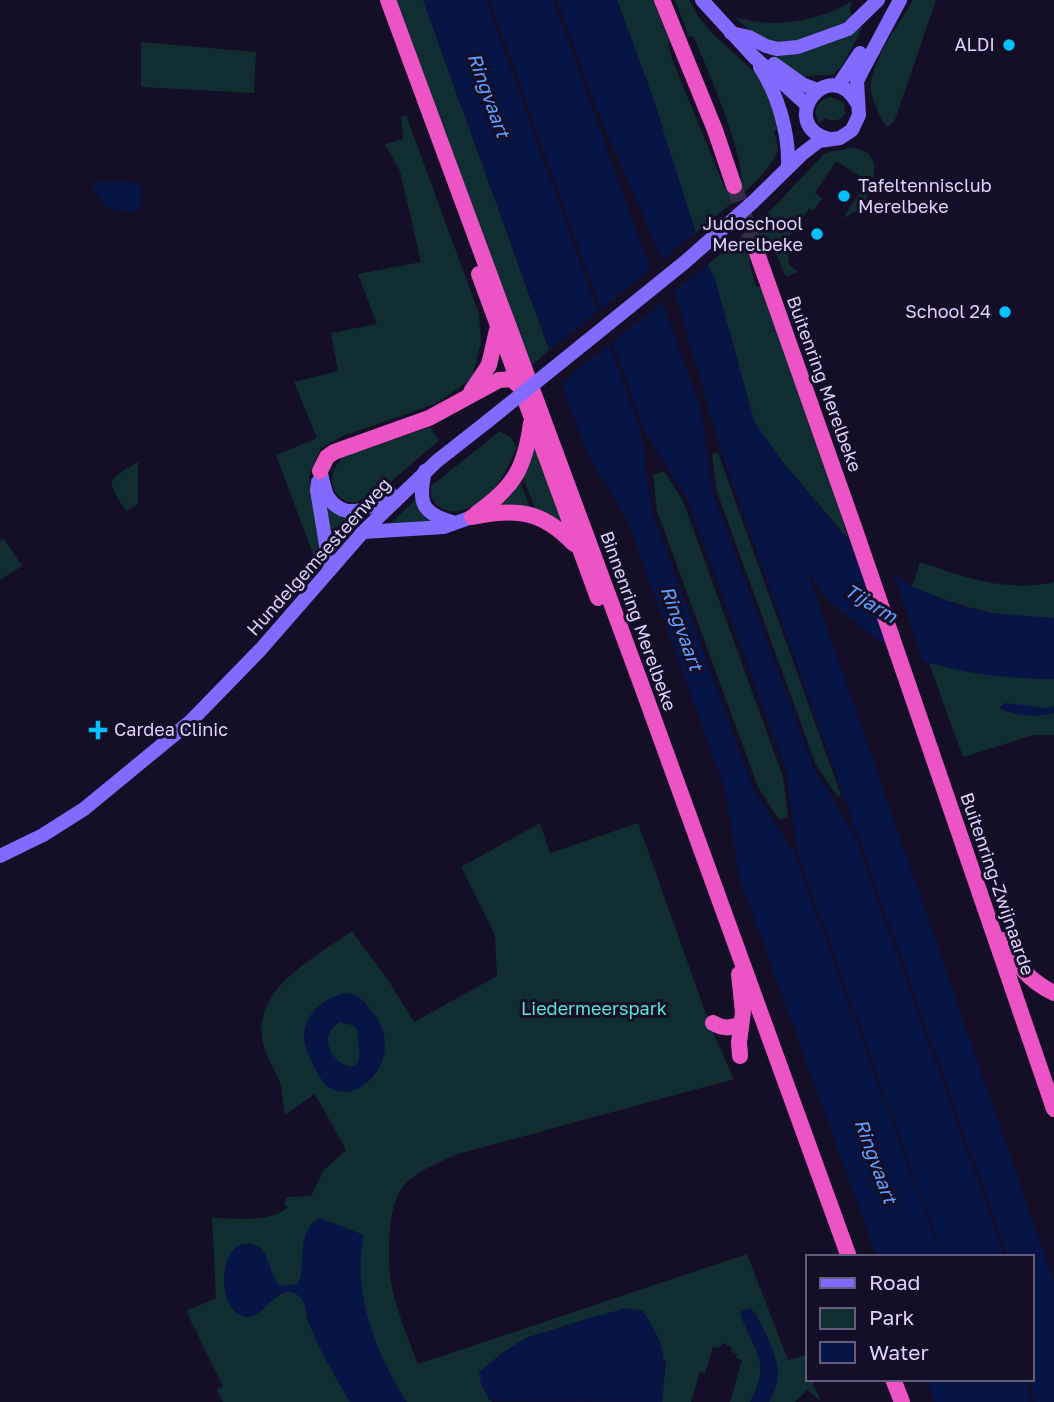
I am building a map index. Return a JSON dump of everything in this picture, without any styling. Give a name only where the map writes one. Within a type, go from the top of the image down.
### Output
[{"type":"highway","name":"Binnenring Merelbeke","points":[[387,0],[640,681],[848,1255]]},
{"type":"highway","points":[[662,0],[715,130],[734,186]]},
{"type":"highway","points":[[459,191],[453,203],[518,385],[615,642],[640,681]]},
{"type":"highway","name":"Buitenring Merelbeke","points":[[757,253],[904,670]]},
{"type":"highway","points":[[468,395],[489,365],[497,327]]},
{"type":"highway","points":[[320,471],[327,457],[334,452],[429,418],[499,380],[512,379],[518,385]]},
{"type":"highway","points":[[472,517],[499,497],[519,472],[527,450],[531,419]]},
{"type":"highway","points":[[472,517],[497,512],[536,515],[562,531],[579,550]]},
{"type":"highway","name":"Buitenring-Zwijnaarde","points":[[904,670],[1054,1109]]},
{"type":"highway","points":[[990,923],[1003,936],[1009,951],[1025,972],[1054,992]]},
{"type":"highway","points":[[737,950],[743,1000],[740,1056]]},
{"type":"highway","points":[[713,1023],[720,1027],[740,1025]]},
{"type":"highway","points":[[894,1381],[902,1402]]},
{"type":"main road","points":[[702,0],[731,33],[807,105]]},
{"type":"main road","points":[[731,33],[749,37],[777,49],[798,47],[848,29],[878,0]]},
{"type":"main road","points":[[838,86],[852,68],[889,0]]},
{"type":"main road","name":"Hundelgemsesteenweg","points":[[0,856],[43,835],[84,809],[191,721],[245,667],[363,532],[425,471],[675,271],[753,202],[788,165],[819,141],[840,138],[852,130],[859,115],[858,81],[900,0]]},
{"type":"main road","points":[[749,51],[817,90]]},
{"type":"main road","points":[[749,51],[774,93],[787,137],[788,165]]},
{"type":"main road","points":[[829,139],[817,134],[806,117],[807,105],[817,90],[838,86],[848,91],[858,103]]},
{"type":"main road","name":"Hundelgemsesteenweg","points":[[788,165],[809,125]]},
{"type":"main road","points":[[320,471],[328,497],[341,508],[351,511],[363,511],[373,507],[392,492],[405,490]]},
{"type":"main road","points":[[320,471],[317,490],[330,569]]},
{"type":"main road","points":[[425,471],[422,496],[426,510],[456,523]]},
{"type":"main road","points":[[363,532],[444,527],[472,517]]},
{"type":"green space","points":[[395,0],[423,0],[549,350],[531,366]]},
{"type":"green space","points":[[617,0],[653,0],[671,44],[668,45],[673,62],[725,188],[730,192],[739,190],[741,179],[733,140],[707,68],[693,36],[689,37],[675,0],[689,0],[712,33],[760,77],[780,129],[774,131],[778,149],[765,171],[695,233],[653,98]]},
{"type":"green space","points":[[913,0],[936,0],[896,117],[887,127],[873,99],[871,82],[883,50]]},
{"type":"green space","points":[[851,2],[850,11],[854,19],[848,23],[802,41],[789,43],[763,38],[735,17],[765,23],[794,22],[809,19]]},
{"type":"green space","points":[[859,23],[862,27],[849,54],[836,73],[831,75],[802,78],[759,48],[770,51]]},
{"type":"green space","points":[[141,42],[256,52],[254,93],[141,87]]},
{"type":"green space","points":[[831,97],[844,103],[845,113],[839,119],[826,118],[819,123],[817,107]]},
{"type":"green space","points":[[406,115],[479,314],[481,342],[472,379],[435,404],[343,436],[321,448],[309,476],[322,556],[316,562],[276,455],[317,438],[294,382],[338,371],[331,333],[377,324],[358,274],[421,262],[400,171],[385,144],[403,139],[401,117]]},
{"type":"green space","points":[[850,148],[870,156],[874,163],[873,180],[862,209],[843,218],[867,181],[836,161],[815,193],[822,198],[813,211],[809,209],[787,240],[789,264],[798,272],[786,277],[772,247],[757,235],[750,239],[749,252],[757,287],[762,286],[831,480],[848,539],[781,460],[754,422],[729,329],[707,265],[768,213],[825,153]]},
{"type":"green space","points":[[430,427],[439,440],[376,495],[353,503],[338,496],[332,484],[332,477],[343,457]]},
{"type":"green space","points":[[500,431],[511,438],[517,447],[496,486],[470,508],[454,511],[439,507],[431,497],[431,486]]},
{"type":"green space","points":[[533,441],[567,529],[536,511],[522,475]]},
{"type":"green space","points":[[718,453],[841,795],[838,797],[816,765],[717,492],[712,454]]},
{"type":"green space","points":[[138,462],[138,504],[126,511],[112,487],[112,482]]},
{"type":"green space","points":[[664,471],[683,501],[783,777],[788,817],[779,820],[758,787],[657,511],[653,475]]},
{"type":"green space","points":[[519,479],[531,510],[492,510]]},
{"type":"green space","points":[[417,498],[434,521],[389,525]]},
{"type":"green space","points":[[324,500],[349,516],[330,550]]},
{"type":"green space","points":[[4,539],[22,566],[0,580],[0,541]]},
{"type":"green space","points":[[920,562],[986,582],[1019,586],[1054,582],[1054,618],[998,614],[912,587]]},
{"type":"green space","points":[[929,663],[991,674],[1054,679],[1054,735],[1034,735],[963,757]]},
{"type":"green space","name":"Liedermeerspark","points":[[540,823],[550,853],[638,823],[711,1028],[734,1079],[458,1154],[428,1168],[409,1181],[397,1196],[393,1208],[389,1238],[390,1268],[395,1301],[418,1364],[747,1254],[788,1360],[806,1355],[806,1381],[814,1381],[813,1385],[822,1402],[807,1390],[795,1402],[769,1402],[776,1388],[770,1357],[761,1324],[750,1308],[741,1312],[759,1356],[760,1377],[750,1402],[730,1402],[742,1360],[736,1358],[737,1354],[724,1343],[718,1348],[713,1347],[705,1373],[700,1372],[691,1402],[662,1402],[666,1361],[599,1315],[526,1338],[501,1354],[480,1372],[492,1402],[223,1402],[217,1390],[223,1386],[186,1311],[216,1298],[212,1218],[252,1219],[281,1212],[288,1207],[284,1204],[287,1197],[311,1196],[324,1170],[346,1150],[315,1094],[285,1115],[280,1083],[263,1043],[262,1024],[267,1006],[289,976],[352,931],[388,980],[414,1022],[497,976],[495,935],[461,867]]},
{"type":"water","name":"Ringvaart","points":[[423,0],[486,0],[641,433],[652,512],[754,790],[794,853],[936,1242],[797,852],[786,770],[687,498],[645,432],[490,0],[553,0],[701,410],[713,493],[814,769],[853,832],[1004,1255],[876,1255],[739,876],[726,792],[627,519],[587,453]]},
{"type":"water","name":"Tijarm","points":[[557,0],[617,0],[653,98],[704,258],[715,279],[754,421],[781,460],[837,528],[859,549],[912,587],[959,606],[991,613],[1054,618],[1054,679],[979,674],[930,663],[885,643],[831,602],[808,573],[1054,1282],[1054,1402],[1034,1402],[1031,1381],[1033,1255],[1007,1255],[721,451],[679,306],[656,244],[603,125]]},
{"type":"water","points":[[133,182],[142,186],[141,208],[137,212],[106,208],[93,188],[93,183]]},
{"type":"water","points":[[1005,703],[1046,708],[1054,706],[1054,713],[1033,716],[1019,714],[999,708]]},
{"type":"water","points":[[345,993],[363,1000],[382,1028],[385,1045],[382,1061],[374,1075],[363,1085],[350,1091],[337,1091],[325,1084],[304,1041],[304,1031],[312,1014],[335,996]],"holes":[[[340,1022],[355,1026],[359,1060],[354,1066],[346,1065],[331,1052],[328,1042],[330,1032]]]},
{"type":"water","points":[[320,1218],[364,1235],[361,1278],[369,1322],[386,1364],[407,1402],[350,1402],[317,1342],[308,1321],[305,1304],[299,1296],[290,1292],[281,1294],[250,1317],[241,1315],[231,1307],[227,1299],[225,1267],[234,1249],[242,1244],[252,1244],[263,1251],[273,1276],[281,1286],[298,1284],[307,1230]]},
{"type":"water","points":[[625,1308],[643,1311],[661,1345],[664,1364],[662,1402],[490,1401],[481,1384],[479,1372],[501,1354],[526,1338]]},
{"type":"water","points":[[750,1308],[763,1328],[777,1364],[777,1383],[769,1402],[750,1402],[757,1388],[760,1365],[740,1312]]},
{"type":"water","points":[[927,1381],[1027,1381],[1030,1402],[935,1402]]},
{"type":"pier","points":[[698,231],[710,263],[671,294],[659,262]]},
{"type":"pier","points":[[653,267],[665,300],[558,386],[546,353]]},
{"type":"pier","points":[[848,534],[892,570],[925,665],[888,648]]},
{"type":"tunnel","points":[[734,186],[757,253]]},
{"type":"place","name":"ALDI","points":[[1009,45]]},
{"type":"place","name":"Tafeltennisclub Merelbeke","points":[[844,196]]},
{"type":"place","name":"Judoschool Merelbeke","points":[[817,234]]},
{"type":"place","name":"School 24","points":[[1005,312]]},
{"type":"place","name":"Cardea Clinic","points":[[98,730]]}]
